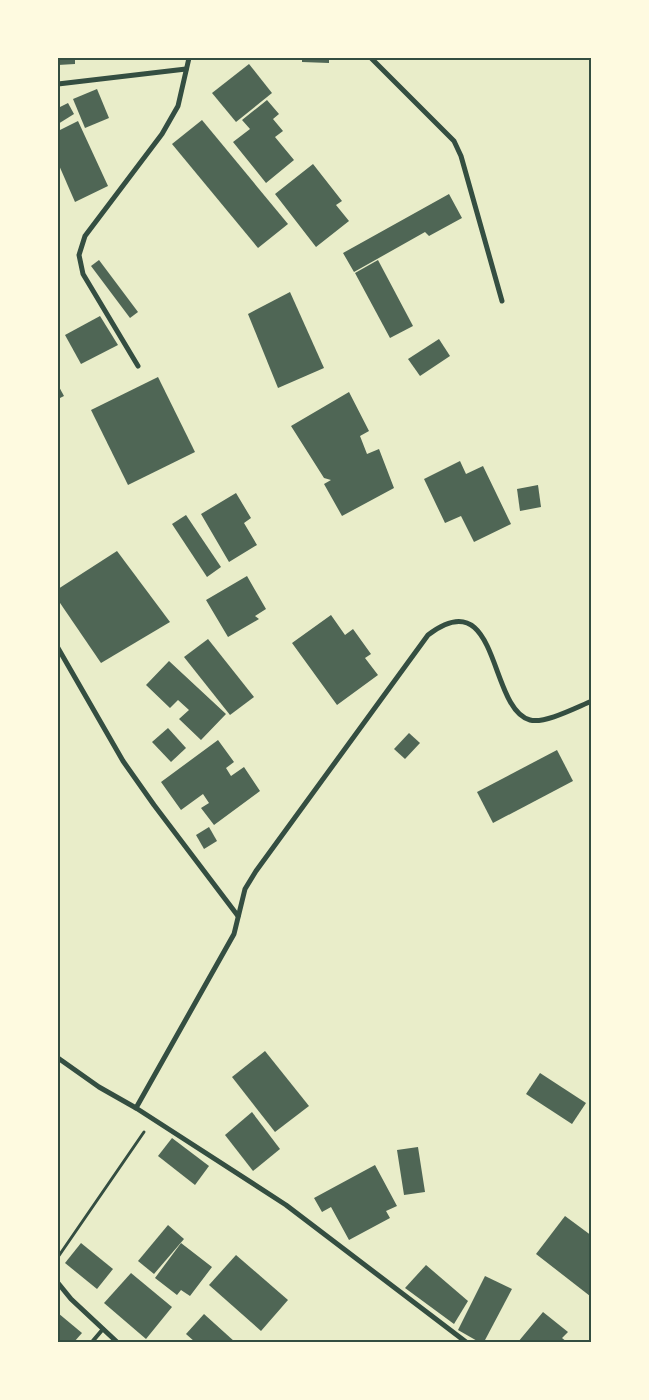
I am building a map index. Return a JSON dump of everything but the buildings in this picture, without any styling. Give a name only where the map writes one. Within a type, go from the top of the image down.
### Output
[{"type":"street","points":[[138,366],[83,274],[78,255],[85,236],[162,134],[178,106],[189,58]]},
{"type":"street","points":[[370,58],[454,141],[461,156],[502,301]]},
{"type":"street","points":[[58,84],[186,69]]},
{"type":"street","points":[[136,1108],[234,934],[245,889],[256,871],[428,635],[440,626],[450,622],[462,621],[473,626],[483,637],[508,695],[517,712],[524,718],[532,721],[543,720],[592,701]]},
{"type":"street","points":[[58,648],[128,768],[238,916]]},
{"type":"street","points":[[58,1058],[99,1087],[136,1108],[286,1205],[466,1342]]},
{"type":"street","points":[[58,1283],[71,1299],[116,1342]]},
{"type":"lane","points":[[92,1342],[103,1329]]},
{"type":"path","points":[[58,1257],[152,1119]]}]
